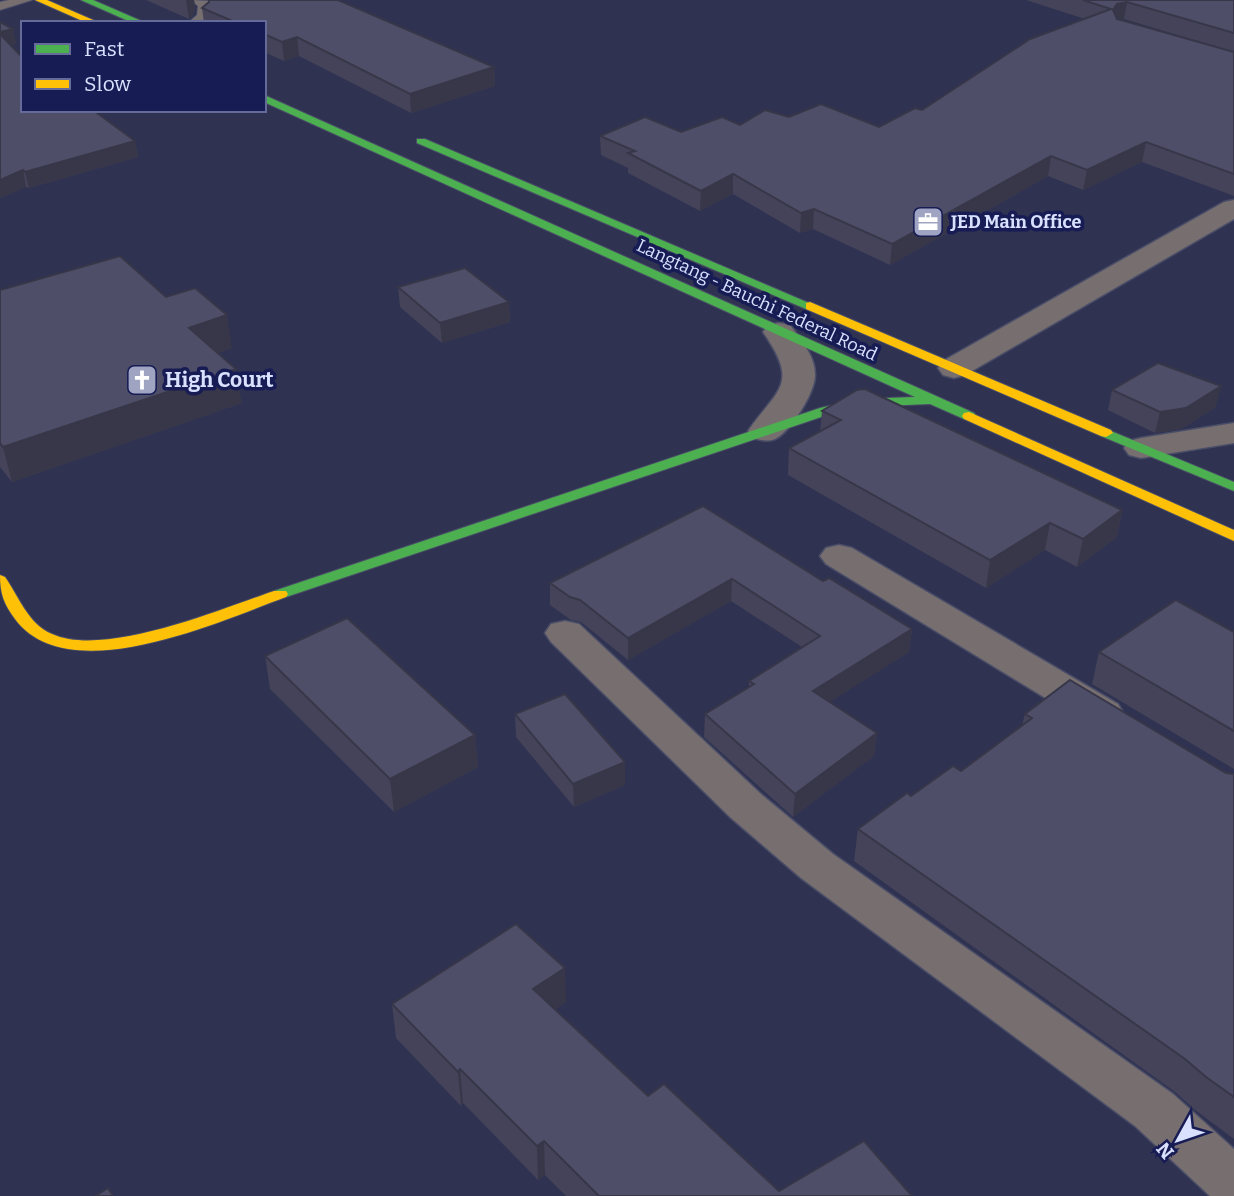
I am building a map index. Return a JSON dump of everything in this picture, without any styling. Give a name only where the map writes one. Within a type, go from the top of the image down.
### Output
[{"type":"main road","points":[[39,0],[91,21]]},
{"type":"main road","points":[[85,0],[137,21]]},
{"type":"main road","name":"Langtang - Bauchi Federal Road","points":[[266,99],[1234,536]]},
{"type":"main road","name":"Langtang - Bauchi Federal Road","points":[[404,133],[1234,487]]},
{"type":"main road","points":[[707,299],[747,279]]},
{"type":"main road","points":[[0,580],[33,629],[64,647],[109,644],[162,633],[765,431],[858,403],[929,400]]},
{"type":"street","points":[[954,368],[1234,208]]},
{"type":"street","points":[[765,431],[790,404],[800,386],[797,364],[788,343],[779,332]]},
{"type":"street","points":[[1141,448],[1234,433]]},
{"type":"street","points":[[839,556],[1138,735]]},
{"type":"street","points":[[565,633],[746,806],[817,866],[1154,1110],[1234,1183]]},
{"type":"lane","points":[[0,6],[26,0]]},
{"type":"lane","points":[[197,0],[204,4],[204,17],[197,21]]},
{"type":"building","points":[[338,0],[494,67],[410,94],[297,37],[282,42],[266,35],[266,21],[232,21],[202,8],[209,2]]},
{"type":"building","points":[[1083,0],[1234,0],[1234,33],[1127,2],[1117,4],[1113,10],[1117,19],[1234,52],[1234,174],[1146,142],[1087,170],[1051,156],[892,244],[814,209],[801,213],[733,174],[701,191],[628,153],[635,151],[600,136],[645,117],[681,132],[722,117],[740,125],[765,110],[789,117],[821,104],[879,127],[915,108],[922,110],[1030,39],[1111,9]]},
{"type":"building","points":[[0,22],[13,29],[0,32]]},
{"type":"building","points":[[0,34],[21,56],[21,112],[96,112],[135,141],[25,172],[23,170],[0,180]]},
{"type":"building","points":[[120,256],[166,297],[195,288],[227,315],[189,328],[236,369],[3,447],[0,443],[0,290]]},
{"type":"building","points":[[465,268],[509,302],[440,323],[398,287]]},
{"type":"building","points":[[1158,363],[1221,386],[1186,408],[1160,412],[1112,390]]},
{"type":"building","points":[[865,389],[1122,510],[1083,539],[1050,523],[990,560],[789,448],[841,420],[822,411],[857,390]]},
{"type":"building","points":[[703,506],[823,581],[829,578],[912,629],[813,691],[877,733],[795,794],[705,714],[754,684],[749,681],[820,636],[732,579],[628,638],[580,600],[570,597],[550,583]]},
{"type":"building","points":[[1176,600],[1234,632],[1234,731],[1099,652]]},
{"type":"building","points":[[347,618],[475,735],[390,779],[265,656]]},
{"type":"building","points":[[1070,680],[1226,773],[1234,774],[1234,1097],[1185,1059],[858,829],[907,793],[911,796],[953,766],[961,771],[1032,718],[1025,714]]},
{"type":"building","points":[[565,694],[625,762],[573,784],[515,714]]},
{"type":"building","points":[[516,924],[565,968],[533,989],[648,1096],[664,1084],[779,1191],[864,1141],[912,1196],[599,1196],[544,1141],[537,1146],[460,1069],[458,1072],[392,1004]]},
{"type":"building","points":[[108,1188],[113,1196],[95,1196]]},
{"type":"traffic: fast","points":[[85,0],[137,21]]},
{"type":"traffic: fast","points":[[266,99],[969,416]]},
{"type":"traffic: fast","points":[[421,141],[810,306]]},
{"type":"traffic: fast","points":[[280,594],[825,411],[858,403],[928,400]]},
{"type":"traffic: fast","points":[[1106,433],[1234,487]]},
{"type":"traffic: slow","points":[[39,0],[91,21]]},
{"type":"traffic: slow","points":[[810,306],[1106,433]]},
{"type":"traffic: slow","points":[[969,416],[1234,536]]},
{"type":"traffic: slow","points":[[0,580],[19,613],[31,627],[46,638],[69,645],[129,641],[196,623],[280,594]]},
{"type":"place","name":"JED Main Office","points":[[928,222]]},
{"type":"place","name":"High Court","points":[[142,380]]}]
